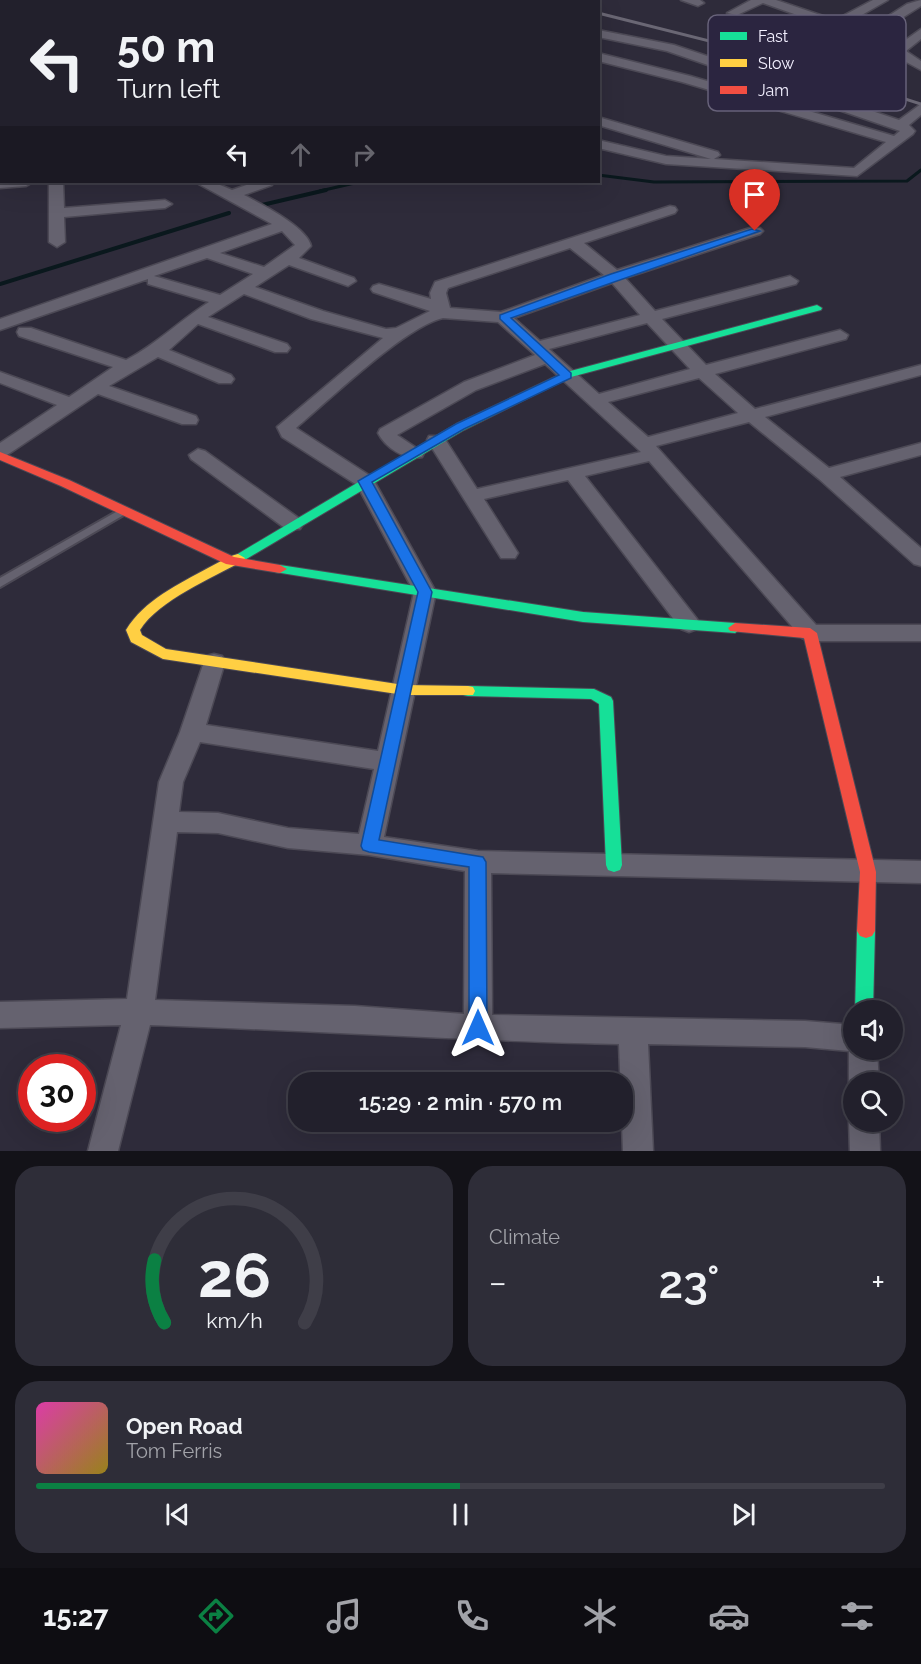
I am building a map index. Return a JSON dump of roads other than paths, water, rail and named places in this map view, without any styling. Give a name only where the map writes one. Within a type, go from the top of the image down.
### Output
[{"type":"street","points":[[733,13],[760,0]]},
{"type":"street","points":[[765,0],[804,15]]},
{"type":"street","points":[[786,8],[803,0]]},
{"type":"street","points":[[854,15],[882,0]]},
{"type":"street","points":[[900,15],[915,2],[921,2]]},
{"type":"street","points":[[824,15],[831,12]]},
{"type":"street","points":[[600,33],[670,48],[708,61]]},
{"type":"street","points":[[906,44],[921,33]]},
{"type":"street","points":[[614,61],[641,42]]},
{"type":"street","points":[[906,50],[921,54]]},
{"type":"street","points":[[906,52],[921,66]]},
{"type":"street","points":[[600,58],[708,88]]},
{"type":"street","points":[[600,144],[666,160],[857,172],[893,140],[910,130],[921,108]]},
{"type":"street","points":[[791,111],[893,140]]},
{"type":"street","points":[[854,111],[910,130]]},
{"type":"street","points":[[600,122],[751,167]]},
{"type":"street","points":[[56,183],[57,242]]},
{"type":"street","points":[[207,183],[230,188],[261,183]]},
{"type":"street","points":[[0,451],[127,366],[157,351],[195,318],[288,259],[303,246],[302,240],[285,225],[230,188]]},
{"type":"street","points":[[58,213],[165,204]]},
{"type":"street","points":[[443,313],[438,293],[441,285],[670,210]]},
{"type":"street","points":[[0,325],[285,225]]},
{"type":"street","points":[[369,846],[425,592],[364,481],[289,433],[286,427],[400,333],[429,316],[443,313],[504,317],[615,276],[755,231]]},
{"type":"street","points":[[571,242],[615,276],[654,317],[676,345],[754,417],[919,554]]},
{"type":"street","points":[[214,256],[265,273]]},
{"type":"street","points":[[288,259],[348,281]]},
{"type":"street","points":[[154,281],[223,301]]},
{"type":"street","points":[[415,453],[391,440],[387,433],[470,386],[542,352],[654,317],[790,281]]},
{"type":"street","points":[[243,288],[365,330],[386,334],[400,333]]},
{"type":"street","points":[[379,290],[434,305],[443,313]]},
{"type":"street","points":[[614,865],[606,701],[594,694],[404,690],[163,654],[136,638],[133,630],[136,622],[153,608],[364,481],[436,440],[567,375],[817,309]]},
{"type":"street","points":[[504,317],[648,449],[810,633],[867,872],[864,1000]]},
{"type":"street","points":[[195,318],[281,348]]},
{"type":"street","points":[[25,332],[127,366]]},
{"type":"street","points":[[595,400],[840,335]]},
{"type":"street","points":[[157,351],[225,379]]},
{"type":"street","points":[[472,496],[573,473],[754,417],[921,370]]},
{"type":"street","points":[[0,376],[71,404]]},
{"type":"street","points":[[96,387],[189,420]]},
{"type":"street","points":[[436,440],[508,553]]},
{"type":"street","points":[[826,475],[921,449]]},
{"type":"street","points":[[198,455],[293,524]]},
{"type":"street","points":[[0,456],[231,561],[583,616],[810,633],[921,633]]},
{"type":"street","points":[[573,473],[688,624]]},
{"type":"street","points":[[102,1151],[139,1012],[171,782],[192,732],[214,662]]},
{"type":"street","points":[[192,732],[388,762]]},
{"type":"street","points":[[166,822],[218,823],[288,838],[369,846],[477,862],[921,872]]},
{"type":"street","points":[[477,862],[478,1028]]},
{"type":"street","points":[[0,1015],[139,1012],[355,1020],[478,1028],[805,1034],[843,1037]]},
{"type":"street","points":[[633,1031],[638,1151]]},
{"type":"street","points":[[864,1132],[865,1151]]},
{"type":"lane","points":[[0,584],[123,510]]},
{"type":"waterway","points":[[600,175],[654,182],[907,181],[921,170]]},
{"type":"waterway","points":[[320,191],[355,183]]},
{"type":"waterway","points":[[262,205],[326,190]]},
{"type":"waterway","points":[[0,284],[229,213]]},
{"type":"railway","points":[[600,14],[708,41]]},
{"type":"railway","points":[[906,99],[921,104]]}]
